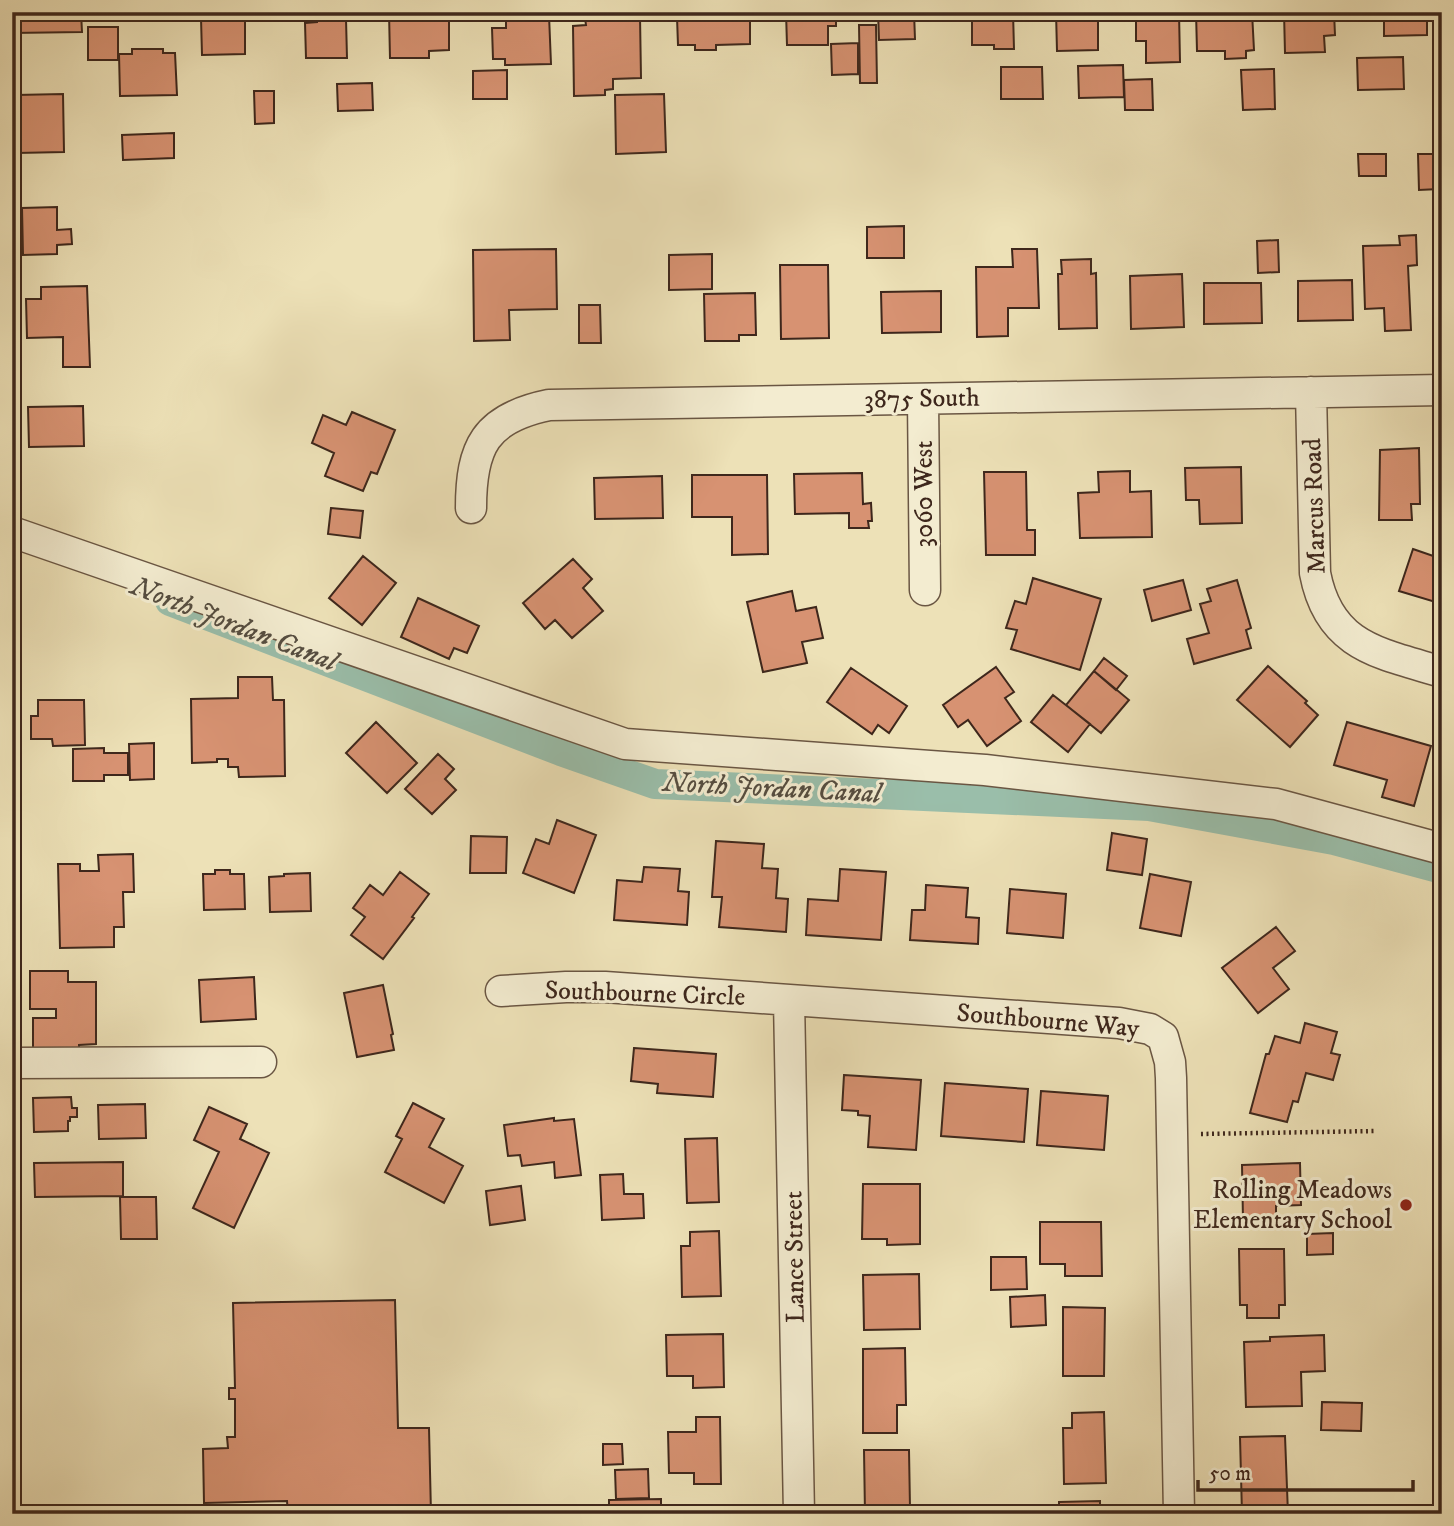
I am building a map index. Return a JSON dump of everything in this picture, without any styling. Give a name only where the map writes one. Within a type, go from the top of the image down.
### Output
[{"type":"street","name":"3875 South","points":[[471,508],[474,464],[481,446],[493,430],[509,418],[549,405],[1442,390]]},
{"type":"street","name":"Marcus Road","points":[[1311,392],[1315,573],[1323,601],[1340,628],[1353,640],[1383,654],[1442,672]]},
{"type":"street","name":"3060 West","points":[[923,399],[925,590]]},
{"type":"street","points":[[12,532],[625,744],[985,770],[1276,804],[1442,849]]},
{"type":"street","name":"Southbourne Circle","points":[[501,991],[597,987],[789,1000]]},
{"type":"street","name":"Lance Street","points":[[789,1000],[799,1514]]},
{"type":"street","name":"Southbourne Way","points":[[789,1000],[1119,1023],[1150,1029],[1163,1037],[1171,1078],[1179,1514]]},
{"type":"street","points":[[12,1063],[261,1062]]},
{"type":"path","points":[[1201,1134],[1376,1131]]},
{"type":"building","points":[[12,12],[81,12],[82,32],[12,33]]},
{"type":"building","points":[[389,12],[434,12],[434,17],[449,17],[449,50],[429,51],[429,58],[390,58]]},
{"type":"building","points":[[713,12],[750,12],[750,44],[716,45],[716,50],[695,50],[695,45],[678,45],[677,17],[713,16]]},
{"type":"building","points":[[786,12],[836,12],[836,26],[828,26],[828,45],[787,45]]},
{"type":"building","points":[[878,12],[914,12],[915,39],[879,40]]},
{"type":"building","points":[[972,12],[1013,12],[1014,49],[972,45]]},
{"type":"building","points":[[1056,12],[1098,12],[1098,50],[1057,51]]},
{"type":"building","points":[[1136,12],[1179,12],[1180,62],[1146,63],[1146,41],[1136,41]]},
{"type":"building","points":[[1196,12],[1252,12],[1254,50],[1246,51],[1246,58],[1225,59],[1225,51],[1197,51]]},
{"type":"building","points":[[1284,12],[1334,12],[1335,35],[1324,36],[1325,52],[1285,53]]},
{"type":"building","points":[[1384,12],[1427,12],[1427,35],[1384,36]]},
{"type":"building","points":[[229,13],[229,18],[245,18],[245,54],[202,55],[201,18],[217,18],[217,14]]},
{"type":"building","points":[[549,15],[551,64],[505,65],[505,59],[493,59],[492,28],[506,28],[506,16]]},
{"type":"building","points":[[330,16],[330,19],[346,19],[347,58],[306,58],[305,23],[317,22],[317,17]]},
{"type":"building","points":[[640,16],[641,78],[613,79],[613,89],[605,90],[605,95],[574,96],[573,26],[586,25],[585,18]]},
{"type":"building","points":[[859,25],[876,25],[877,83],[860,83]]},
{"type":"building","points":[[88,27],[118,27],[118,60],[88,60]]},
{"type":"building","points":[[858,43],[858,74],[832,75],[831,44]]},
{"type":"building","points":[[132,49],[163,49],[163,53],[175,53],[177,95],[120,96],[119,54],[132,54]]},
{"type":"building","points":[[1403,57],[1404,89],[1358,90],[1357,58]]},
{"type":"building","points":[[1123,65],[1124,97],[1079,98],[1078,66]]},
{"type":"building","points":[[1001,67],[1042,67],[1043,99],[1001,99]]},
{"type":"building","points":[[1274,69],[1275,109],[1243,110],[1241,70]]},
{"type":"building","points":[[507,70],[507,99],[473,99],[473,71]]},
{"type":"building","points":[[1152,79],[1153,110],[1125,110],[1124,80]]},
{"type":"building","points":[[372,83],[373,110],[338,111],[337,84]]},
{"type":"building","points":[[254,91],[274,91],[274,123],[255,124]]},
{"type":"building","points":[[63,94],[64,152],[17,153],[16,95]]},
{"type":"building","points":[[664,94],[666,152],[616,154],[615,95]]},
{"type":"building","points":[[174,133],[174,158],[123,160],[122,135]]},
{"type":"building","points":[[1358,154],[1386,154],[1386,176],[1359,176]]},
{"type":"building","points":[[1418,154],[1439,154],[1439,189],[1419,190]]},
{"type":"building","points":[[57,207],[57,230],[71,229],[72,244],[57,245],[57,254],[23,255],[22,208]]},
{"type":"building","points":[[904,226],[904,258],[867,258],[867,227]]},
{"type":"building","points":[[1416,235],[1417,265],[1408,266],[1411,330],[1385,331],[1384,308],[1365,309],[1363,246],[1400,245],[1399,236]]},
{"type":"building","points":[[1278,240],[1279,272],[1258,273],[1257,241]]},
{"type":"building","points":[[556,249],[557,309],[509,310],[510,340],[474,341],[473,250]]},
{"type":"building","points":[[1012,249],[1037,249],[1039,308],[1008,308],[1008,336],[977,337],[976,267],[1013,267]]},
{"type":"building","points":[[712,254],[712,289],[669,290],[669,255]]},
{"type":"building","points":[[1091,259],[1091,274],[1096,273],[1097,328],[1059,329],[1058,274],[1062,274],[1061,260]]},
{"type":"building","points":[[780,265],[828,265],[829,338],[781,339]]},
{"type":"building","points":[[1182,274],[1184,327],[1131,329],[1130,276]]},
{"type":"building","points":[[1352,280],[1353,320],[1298,321],[1298,281]]},
{"type":"building","points":[[1204,283],[1261,283],[1262,323],[1204,324]]},
{"type":"building","points":[[87,286],[90,367],[63,367],[63,337],[27,338],[26,299],[41,299],[41,287]]},
{"type":"building","points":[[941,291],[941,332],[882,333],[881,292]]},
{"type":"building","points":[[755,293],[756,335],[739,335],[739,341],[705,341],[704,294]]},
{"type":"building","points":[[579,305],[600,305],[601,343],[579,343]]},
{"type":"building","points":[[83,406],[84,446],[29,447],[28,407]]},
{"type":"building","points":[[352,412],[395,430],[377,474],[371,472],[363,491],[325,476],[334,453],[312,443],[323,415],[346,425]]},
{"type":"building","points":[[1419,448],[1420,504],[1411,504],[1412,520],[1379,520],[1380,450]]},
{"type":"building","points":[[1241,467],[1242,523],[1200,524],[1199,500],[1186,500],[1185,468]]},
{"type":"building","points":[[1130,471],[1130,492],[1151,491],[1152,537],[1080,538],[1078,493],[1099,492],[1098,472]]},
{"type":"building","points":[[984,472],[1026,472],[1027,530],[1035,530],[1035,555],[986,555]]},
{"type":"building","points":[[862,473],[863,504],[871,503],[872,521],[868,521],[869,528],[849,528],[849,513],[795,514],[794,474]]},
{"type":"building","points":[[692,475],[767,475],[768,554],[732,555],[732,517],[692,517]]},
{"type":"building","points":[[662,476],[663,518],[595,519],[594,478]]},
{"type":"building","points":[[331,508],[363,511],[360,538],[328,534]]},
{"type":"building","points":[[1413,549],[1442,559],[1442,604],[1399,591]]},
{"type":"building","points":[[363,556],[396,583],[362,625],[329,598]]},
{"type":"building","points":[[573,559],[592,579],[583,588],[603,611],[572,638],[555,620],[545,629],[523,603]]},
{"type":"building","points":[[1033,578],[1101,599],[1080,670],[1011,649],[1017,630],[1006,628],[1015,601],[1026,604]]},
{"type":"building","points":[[1183,580],[1191,610],[1152,621],[1144,590]]},
{"type":"building","points":[[1237,580],[1251,628],[1246,630],[1251,648],[1194,664],[1187,639],[1209,633],[1200,604],[1211,601],[1207,589]]},
{"type":"building","points":[[792,591],[796,611],[816,607],[823,638],[802,642],[807,663],[763,672],[747,602]]},
{"type":"building","points":[[418,598],[479,626],[467,653],[454,648],[449,659],[401,637]]},
{"type":"building","points":[[1104,658],[1127,676],[1116,690],[1094,671]]},
{"type":"building","points":[[1268,666],[1307,701],[1305,703],[1318,715],[1290,747],[1237,700]]},
{"type":"building","points":[[996,667],[1014,692],[1005,698],[1021,721],[987,746],[968,720],[958,727],[943,705]]},
{"type":"building","points":[[851,668],[907,706],[889,733],[878,725],[872,734],[827,702]]},
{"type":"building","points":[[1094,671],[1129,700],[1101,733],[1066,705]]},
{"type":"building","points":[[238,677],[272,677],[273,700],[284,700],[285,776],[239,777],[238,767],[228,767],[228,759],[192,763],[191,699],[238,698]]},
{"type":"building","points":[[1053,695],[1090,724],[1068,752],[1031,722]]},
{"type":"building","points":[[38,700],[84,700],[85,745],[53,746],[52,739],[31,739],[31,716],[38,716]]},
{"type":"building","points":[[376,722],[417,763],[387,793],[346,753]]},
{"type":"building","points":[[1347,722],[1431,746],[1414,806],[1382,797],[1387,780],[1334,765]]},
{"type":"building","points":[[154,743],[154,779],[130,780],[129,744]]},
{"type":"building","points":[[104,748],[104,753],[128,753],[128,775],[104,775],[104,781],[73,781],[73,749]]},
{"type":"building","points":[[438,754],[454,769],[445,779],[456,790],[432,814],[405,789]]},
{"type":"building","points":[[557,820],[596,835],[574,893],[523,873],[536,839],[549,844]]},
{"type":"building","points":[[1112,833],[1147,839],[1142,875],[1107,870]]},
{"type":"building","points":[[471,836],[507,837],[506,873],[470,873]]},
{"type":"building","points":[[716,841],[764,844],[762,868],[778,869],[776,898],[788,899],[786,932],[719,927],[722,897],[712,897]]},
{"type":"building","points":[[133,854],[134,892],[123,892],[124,927],[114,927],[114,947],[60,948],[58,864],[80,864],[80,871],[99,871],[98,855]]},
{"type":"building","points":[[644,867],[680,869],[678,891],[689,892],[687,925],[614,920],[617,880],[642,882]]},
{"type":"building","points":[[840,869],[886,872],[881,940],[806,935],[808,899],[838,901]]},
{"type":"building","points":[[215,870],[244,874],[245,909],[204,910],[203,874],[215,874]]},
{"type":"building","points":[[400,872],[429,894],[383,959],[351,935],[365,917],[353,908],[370,885],[383,895]]},
{"type":"building","points":[[310,873],[311,911],[270,912],[269,877]]},
{"type":"building","points":[[1150,874],[1191,882],[1181,936],[1140,928]]},
{"type":"building","points":[[926,885],[968,888],[966,917],[979,918],[978,944],[910,940],[912,910],[925,910]]},
{"type":"building","points":[[1010,889],[1066,894],[1063,938],[1007,933]]},
{"type":"building","points":[[1276,927],[1295,951],[1273,968],[1289,989],[1258,1013],[1222,968]]},
{"type":"building","points":[[30,971],[68,971],[68,982],[96,982],[96,1044],[79,1045],[79,1052],[33,1052],[33,1018],[56,1018],[56,1009],[30,1009]]},
{"type":"building","points":[[254,977],[256,1019],[201,1022],[199,980]]},
{"type":"building","points":[[383,985],[394,1050],[357,1057],[344,993]]},
{"type":"building","points":[[1305,1023],[1337,1032],[1331,1053],[1340,1055],[1333,1080],[1306,1073],[1298,1102],[1293,1101],[1287,1122],[1250,1113],[1266,1054],[1269,1054],[1275,1036],[1300,1043]]},
{"type":"building","points":[[634,1048],[716,1054],[713,1097],[657,1093],[658,1084],[631,1081]]},
{"type":"building","points":[[844,1075],[921,1080],[916,1150],[868,1147],[870,1116],[858,1115],[858,1111],[842,1110]]},
{"type":"building","points":[[945,1083],[1028,1089],[1024,1142],[941,1136]]},
{"type":"building","points":[[1041,1091],[1108,1096],[1104,1150],[1037,1145]]},
{"type":"building","points":[[71,1097],[72,1108],[77,1108],[77,1117],[70,1117],[68,1131],[34,1132],[33,1098]]},
{"type":"building","points":[[413,1103],[444,1119],[429,1147],[463,1166],[444,1203],[385,1172],[402,1139],[396,1136]]},
{"type":"building","points":[[145,1104],[146,1138],[99,1139],[98,1105]]},
{"type":"building","points":[[209,1107],[247,1124],[240,1139],[269,1153],[234,1228],[193,1208],[219,1152],[194,1140]]},
{"type":"building","points":[[554,1118],[554,1121],[574,1119],[581,1175],[555,1178],[554,1162],[522,1166],[520,1155],[508,1156],[504,1125]]},
{"type":"building","points":[[717,1138],[719,1202],[687,1203],[685,1139]]},
{"type":"building","points":[[123,1162],[123,1196],[35,1197],[34,1163]]},
{"type":"building","points":[[1300,1163],[1301,1205],[1276,1206],[1276,1219],[1243,1220],[1242,1165]]},
{"type":"building","points":[[623,1174],[624,1194],[643,1194],[644,1218],[602,1220],[600,1175]]},
{"type":"building","points":[[863,1184],[920,1184],[920,1244],[887,1245],[887,1239],[862,1239]]},
{"type":"building","points":[[521,1186],[525,1220],[490,1225],[486,1191]]},
{"type":"building","points":[[120,1197],[156,1197],[157,1239],[121,1239]]},
{"type":"building","points":[[1040,1222],[1101,1222],[1102,1276],[1065,1276],[1065,1264],[1040,1264]]},
{"type":"building","points":[[719,1231],[721,1296],[682,1297],[681,1246],[690,1246],[690,1232]]},
{"type":"building","points":[[1333,1233],[1333,1254],[1307,1255],[1307,1234]]},
{"type":"building","points":[[1239,1249],[1284,1249],[1285,1305],[1279,1305],[1279,1318],[1247,1318],[1247,1305],[1240,1305]]},
{"type":"building","points":[[991,1257],[1026,1257],[1027,1289],[991,1290]]},
{"type":"building","points":[[919,1274],[920,1329],[864,1330],[863,1275]]},
{"type":"building","points":[[1045,1295],[1046,1325],[1011,1327],[1010,1297]]},
{"type":"building","points":[[395,1300],[398,1428],[429,1428],[431,1514],[367,1514],[367,1507],[355,1508],[355,1514],[288,1514],[287,1501],[204,1503],[203,1449],[228,1448],[227,1437],[235,1437],[235,1399],[229,1399],[229,1388],[235,1388],[233,1303]]},
{"type":"building","points":[[1063,1307],[1105,1308],[1104,1376],[1063,1376]]},
{"type":"building","points":[[723,1334],[724,1387],[693,1388],[693,1376],[667,1376],[666,1335]]},
{"type":"building","points":[[1324,1335],[1325,1371],[1301,1372],[1302,1406],[1246,1407],[1244,1342],[1270,1341],[1270,1337]]},
{"type":"building","points":[[905,1348],[906,1405],[897,1405],[897,1433],[863,1433],[863,1349]]},
{"type":"building","points":[[1322,1402],[1362,1403],[1361,1431],[1321,1430]]},
{"type":"building","points":[[1104,1412],[1106,1483],[1064,1484],[1063,1428],[1072,1428],[1072,1413]]},
{"type":"building","points":[[696,1417],[720,1417],[721,1484],[694,1484],[694,1473],[669,1473],[668,1432],[696,1432]]},
{"type":"building","points":[[1285,1436],[1288,1514],[1242,1514],[1240,1437]]},
{"type":"building","points":[[603,1444],[622,1444],[623,1464],[603,1465]]},
{"type":"building","points":[[864,1450],[909,1450],[910,1508],[904,1508],[904,1514],[865,1514]]},
{"type":"building","points":[[648,1469],[649,1498],[616,1499],[615,1470]]},
{"type":"building","points":[[661,1499],[661,1514],[609,1514],[609,1500]]},
{"type":"building","points":[[1100,1501],[1100,1514],[1059,1514],[1059,1502]]},
{"type":"waterway","name":"North Jordan Canal","points":[[170,601],[561,751],[655,784],[1149,806],[1334,840],[1442,869]]},
{"type":"place","name":"Rolling Meadows Elementary School","points":[[1406,1205]]}]
